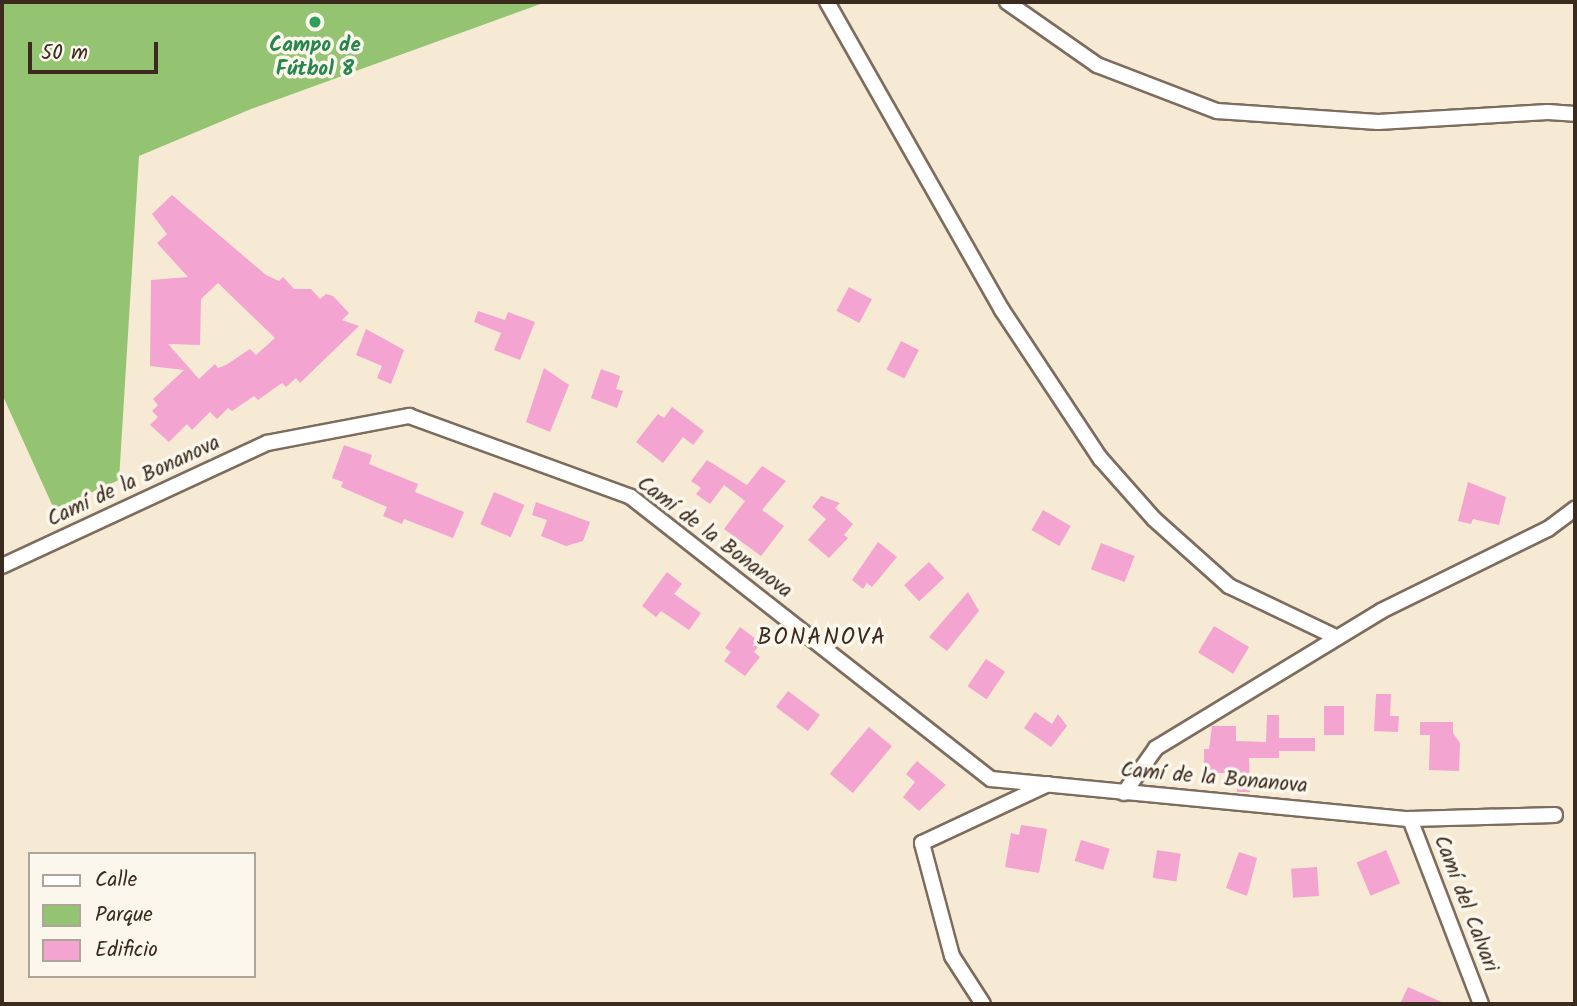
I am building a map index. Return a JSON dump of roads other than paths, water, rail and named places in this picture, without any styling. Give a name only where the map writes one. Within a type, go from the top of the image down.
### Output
[{"type":"street","points":[[827,2],[1002,310],[1100,458],[1154,519],[1230,586],[1336,637]]},
{"type":"street","points":[[1007,2],[1097,65],[1217,111],[1378,122],[1548,112],[1575,114]]},
{"type":"street","name":"Camí de la Bonanova","points":[[2,566],[267,443],[409,416],[631,497],[991,779],[1410,818],[1555,815]]},
{"type":"street","points":[[1124,793],[1156,748],[1336,637],[1548,529],[1575,509]]},
{"type":"street","points":[[983,1004],[952,956],[922,843],[1049,783]]},
{"type":"street","name":"Camí del Calvari","points":[[1410,818],[1480,1004]]},
{"type":"place","name":"Campo de Fútbol 8","points":[[315,22]]},
{"type":"district","name":"BONANOVA","points":[[822,638]]}]
